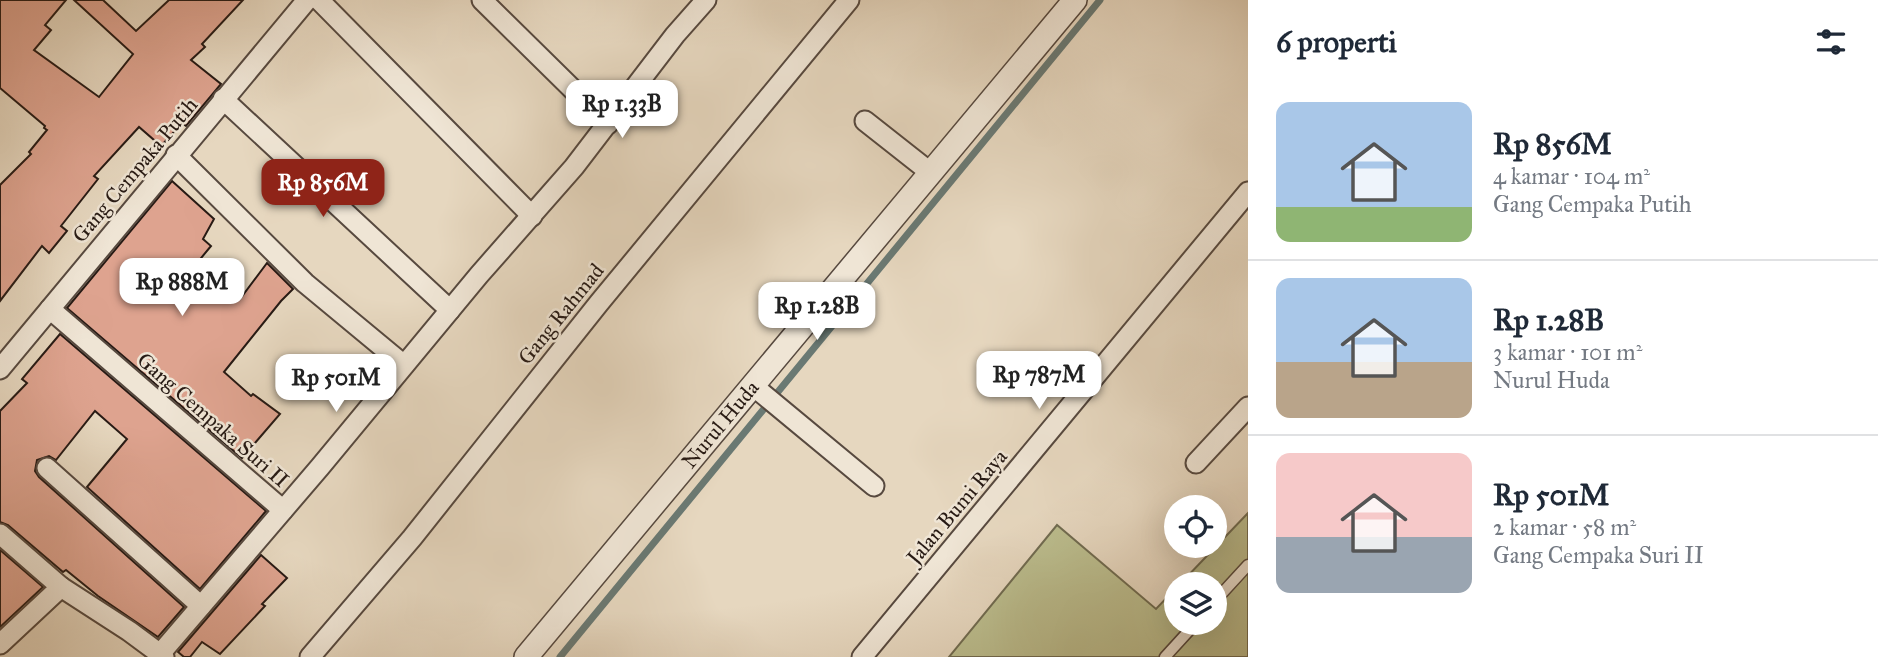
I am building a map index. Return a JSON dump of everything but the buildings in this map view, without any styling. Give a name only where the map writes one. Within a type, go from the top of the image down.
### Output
[{"type":"street","name":"Gang Cempaka Putih","points":[[0,369],[307,0]]},
{"type":"street","points":[[319,0],[532,216]]},
{"type":"street","points":[[482,0],[608,124]]},
{"type":"street","name":"Gang Rahmad","points":[[310,657],[412,538],[599,303],[849,0]]},
{"type":"street","name":"Nurul Huda","points":[[526,657],[1075,0]]},
{"type":"street","points":[[0,534],[61,587],[162,655],[608,124],[700,2]]},
{"type":"street","points":[[223,99],[450,310]]},
{"type":"street","points":[[865,121],[931,173]]},
{"type":"street","points":[[176,155],[305,283],[404,365]]},
{"type":"street","name":"Jalan Bumi Raya","points":[[862,657],[1248,192]]},
{"type":"street","name":"Gang Cempaka Suri II","points":[[50,309],[283,510]]},
{"type":"street","points":[[752,385],[874,486]]},
{"type":"street","points":[[1196,463],[1248,407]]},
{"type":"street","points":[[47,468],[201,606]]},
{"type":"street","points":[[0,644],[61,587]]},
{"type":"lane","points":[[1227,588],[1248,565]]},
{"type":"lane","points":[[1165,657],[1185,635]]},
{"type":"green space","points":[[1248,513],[1248,657],[949,657],[1057,525],[1156,609],[1164,601],[1164,635],[1227,635],[1227,572],[1191,572],[1205,558],[1227,558],[1227,535]]},
{"type":"waterway","points":[[560,657],[1100,0]]}]
